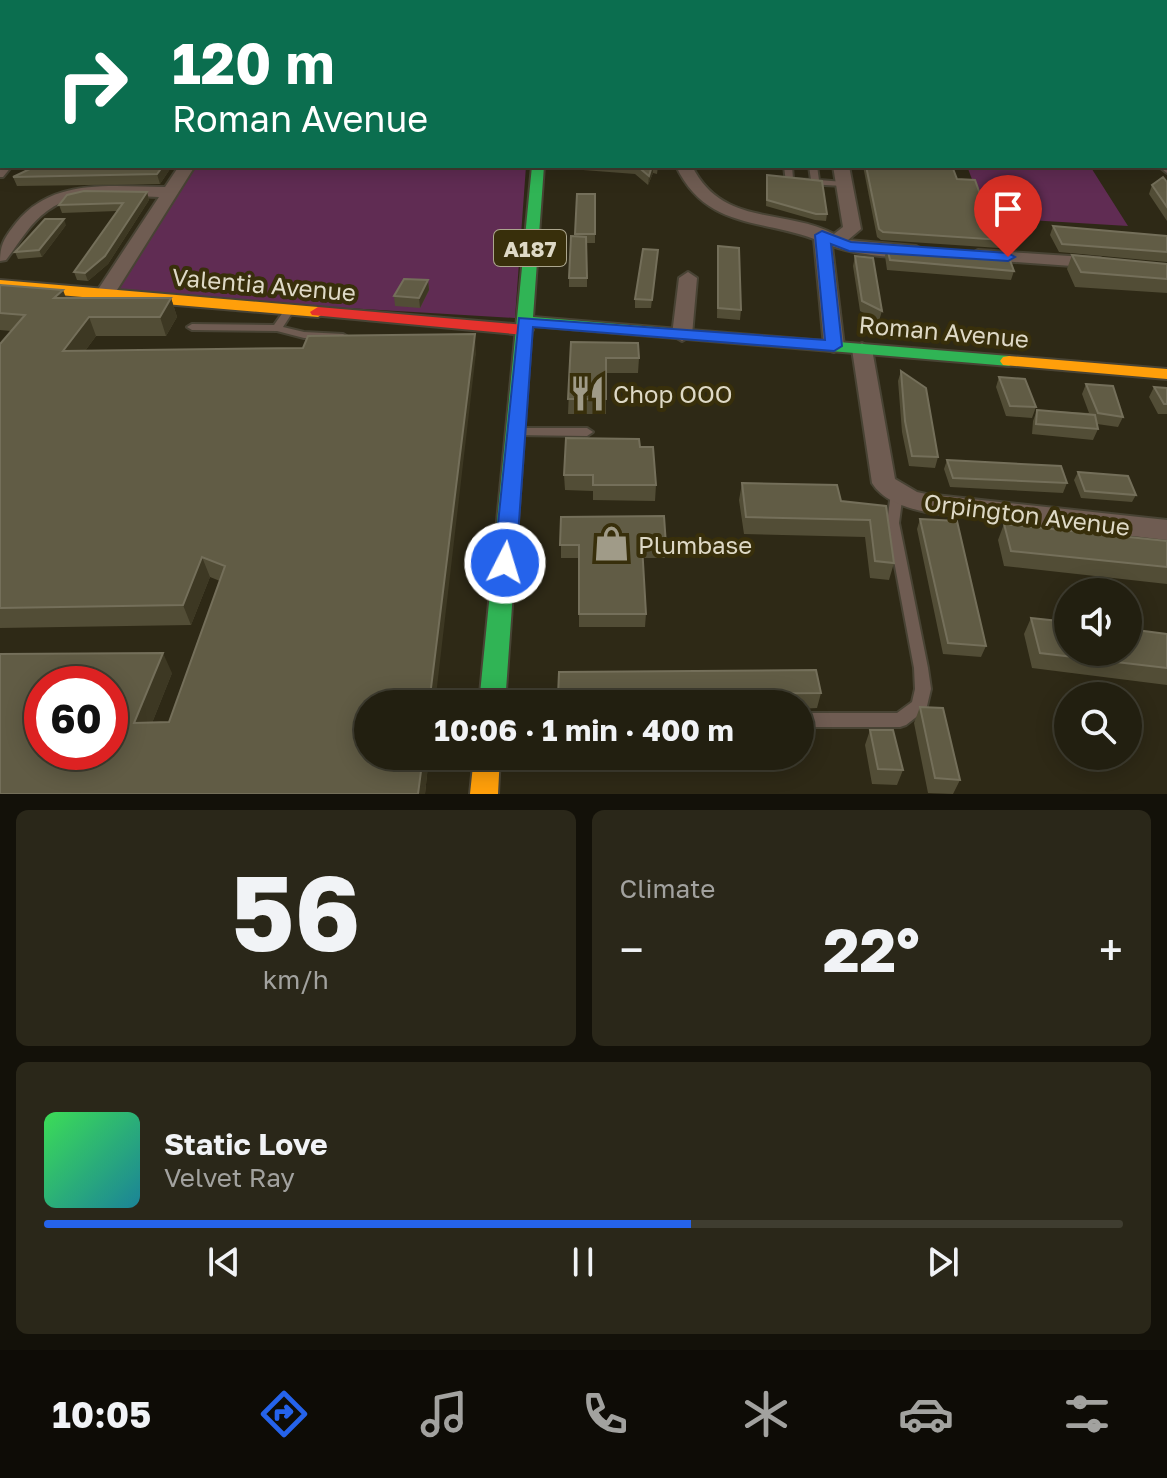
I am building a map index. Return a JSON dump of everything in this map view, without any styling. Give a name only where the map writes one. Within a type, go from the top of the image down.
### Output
[{"type":"street","points":[[105,294],[186,168]]},
{"type":"street","name":"A187","points":[[493,690],[538,168]]},
{"type":"street","points":[[685,168],[697,188],[727,210],[849,246],[928,252]]},
{"type":"street","points":[[830,238],[852,229],[841,168]]},
{"type":"street","points":[[0,256],[41,206],[57,197],[83,193],[171,192]]},
{"type":"street","points":[[830,238],[834,346]]},
{"type":"street","points":[[960,254],[1119,264]]},
{"type":"street","points":[[682,335],[688,278]]},
{"type":"street","name":"Valentia Avenue","points":[[0,285],[289,310],[525,326]]},
{"type":"street","name":"Roman Avenue","points":[[525,326],[834,346],[1167,374]]},
{"type":"street","name":"Orpington Avenue","points":[[862,349],[884,483],[897,493],[926,503],[1167,530]]},
{"type":"street","points":[[484,794],[486,770]]},
{"type":"lane","points":[[788,168],[789,181],[844,184]]},
{"type":"lane","points":[[813,168],[815,182]]},
{"type":"lane","points":[[277,328],[289,310]]},
{"type":"lane","points":[[192,327],[277,328],[304,335],[363,338]]},
{"type":"lane","points":[[517,432],[587,432]]},
{"type":"lane","points":[[814,720],[900,720],[919,706],[923,689],[921,668],[893,523],[897,493]]},
{"type":"shaded area","points":[[191,168],[526,168],[515,318],[112,294]]},
{"type":"shaded area","points":[[968,168],[1091,168],[1128,226],[997,218],[986,190],[976,190]]},
{"type":"building","points":[[32,168],[162,168],[157,174],[13,177]]},
{"type":"building","points":[[639,168],[651,168],[649,176]]},
{"type":"building","points":[[866,168],[953,168],[957,179],[975,180],[990,222],[995,222],[1002,240],[883,232],[879,229]]},
{"type":"building","points":[[767,175],[822,181],[827,214],[816,214],[767,200]]},
{"type":"building","points":[[1163,177],[1167,182],[1167,207],[1152,185]]},
{"type":"building","points":[[84,191],[147,192],[105,256],[85,273],[74,272],[123,203],[59,205],[67,195]]},
{"type":"building","points":[[577,194],[595,194],[595,234],[575,234]]},
{"type":"building","points":[[45,219],[64,219],[39,250],[15,252]]},
{"type":"building","points":[[1053,226],[1167,236],[1167,252],[1062,244]]},
{"type":"building","points":[[571,236],[586,237],[587,278],[569,278]]},
{"type":"building","points":[[718,246],[739,248],[741,310],[718,308]]},
{"type":"building","points":[[887,247],[1008,255],[1014,271],[890,260]]},
{"type":"building","points":[[643,249],[658,250],[652,300],[635,299]]},
{"type":"building","points":[[1072,255],[1167,264],[1167,279],[1081,272]]},
{"type":"building","points":[[855,256],[873,258],[882,311],[862,301]]},
{"type":"building","points":[[404,279],[428,280],[419,298],[394,296]]},
{"type":"building","points":[[0,285],[63,290],[54,298],[171,298],[160,317],[89,317],[63,351],[303,348],[308,336],[475,334],[431,690],[354,690],[354,770],[421,770],[418,794],[0,794],[0,654],[163,653],[134,723],[169,722],[225,566],[202,557],[183,605],[0,608],[0,344],[25,315],[0,313]]},
{"type":"building","points":[[571,342],[638,343],[639,358],[606,358],[606,399],[568,399]]},
{"type":"building","points":[[901,371],[926,388],[938,457],[912,456],[905,421]]},
{"type":"building","points":[[999,377],[1025,379],[1036,407],[1010,406]]},
{"type":"building","points":[[1086,384],[1113,386],[1123,417],[1098,413]]},
{"type":"building","points":[[1154,387],[1167,388],[1167,404],[1164,404]]},
{"type":"building","points":[[1037,410],[1095,415],[1098,429],[1036,424]]},
{"type":"building","points":[[566,438],[639,439],[640,447],[653,447],[656,485],[593,485],[593,475],[564,475]]},
{"type":"building","points":[[947,460],[1061,466],[1067,483],[953,478]]},
{"type":"building","points":[[1078,472],[1128,476],[1136,495],[1085,491]]},
{"type":"building","points":[[742,483],[837,485],[841,501],[886,506],[894,563],[875,561],[870,520],[746,517]]},
{"type":"building","points":[[664,516],[666,545],[642,545],[646,614],[579,614],[579,545],[560,545],[561,517]]},
{"type":"building","points":[[920,519],[957,521],[986,646],[948,643]]},
{"type":"building","points":[[1004,524],[1167,541],[1167,567],[1011,551]]},
{"type":"building","points":[[1031,618],[1054,620],[1054,655],[1040,653]]},
{"type":"building","points":[[1142,631],[1167,634],[1167,668],[1142,665]]},
{"type":"building","points":[[816,670],[821,693],[814,693],[814,690],[558,690],[559,672]]},
{"type":"building","points":[[920,707],[943,708],[960,780],[935,778]]},
{"type":"building","points":[[870,730],[893,730],[903,770],[878,769]]},
{"type":"traffic: fast","points":[[493,690],[538,168]]},
{"type":"traffic: fast","points":[[525,321],[1009,361]]},
{"type":"traffic: slow","points":[[0,285],[318,312]]},
{"type":"traffic: slow","points":[[1009,361],[1167,374]]},
{"type":"traffic: slow","points":[[484,794],[486,770]]},
{"type":"traffic: jam","points":[[318,312],[525,330]]},
{"type":"place","name":"Chop OOO","points":[[587,393]]},
{"type":"place","name":"Plumbase","points":[[612,544]]},
{"type":"route","points":[[505,563],[525,321],[834,346],[822,235],[849,246],[1008,257]]}]
